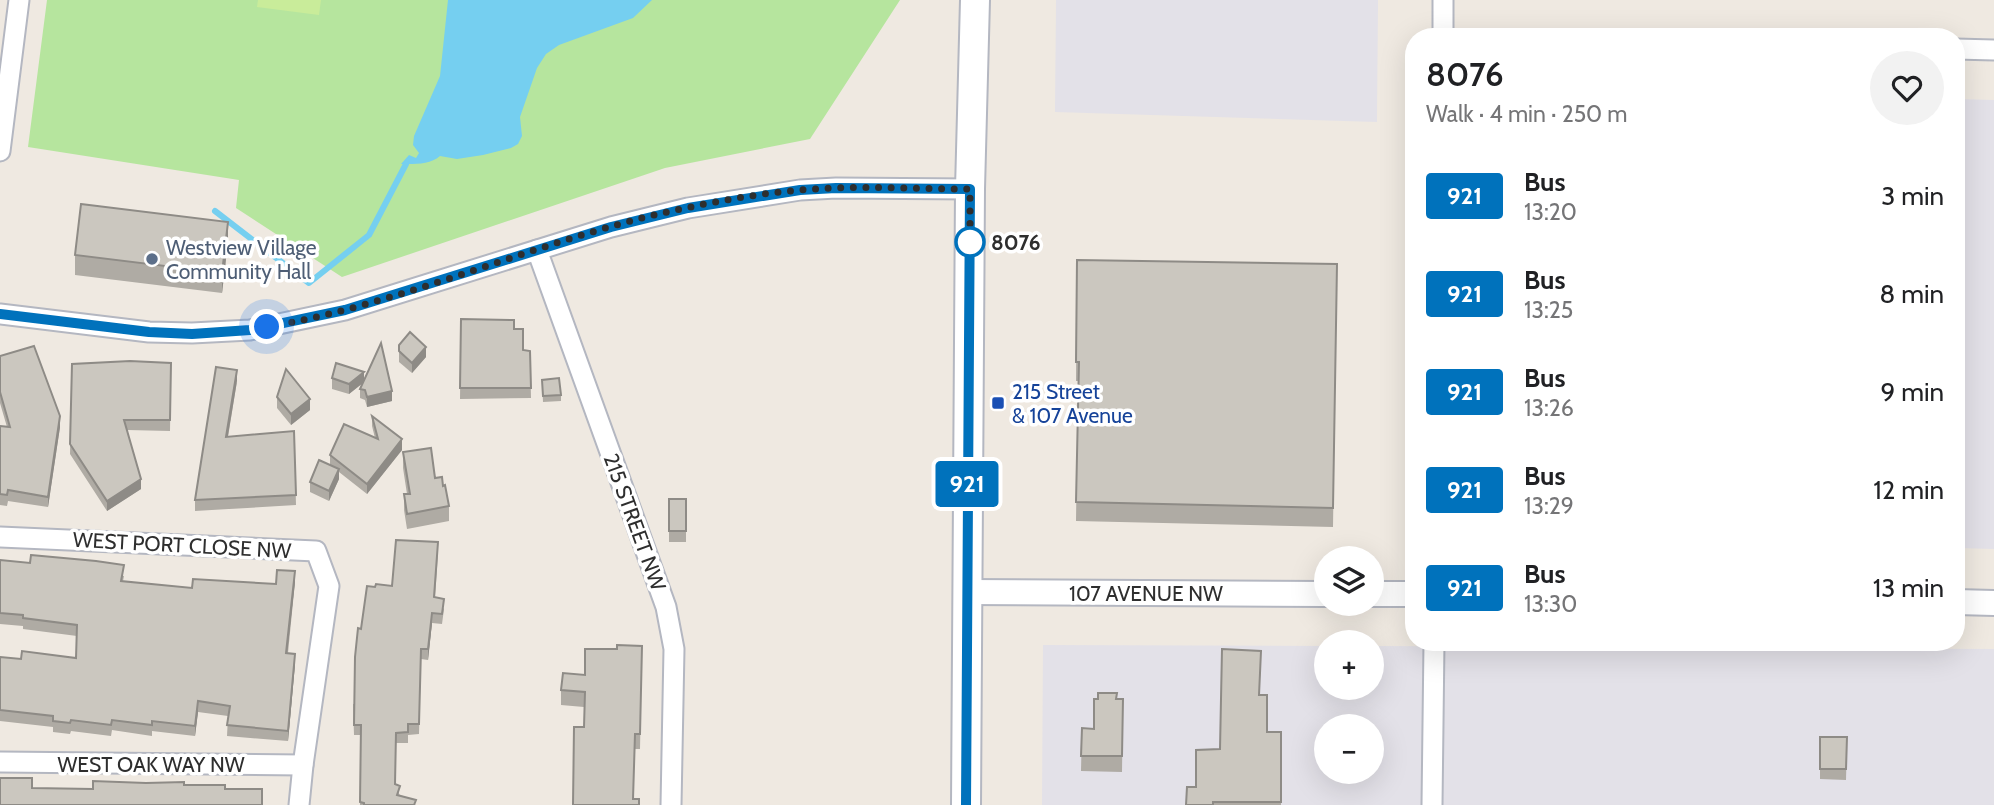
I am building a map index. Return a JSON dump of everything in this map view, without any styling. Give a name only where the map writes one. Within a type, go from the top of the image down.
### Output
[{"type":"main road","points":[[966,805],[970,189],[975,0]]},
{"type":"street","points":[[0,151],[2,108],[19,0]]},
{"type":"street","points":[[1443,0],[1443,28]]},
{"type":"street","points":[[1965,49],[1994,50]]},
{"type":"street","points":[[0,314],[149,332],[192,334],[250,330],[345,310],[655,215],[800,190],[970,189]]},
{"type":"street","name":"215 STREET NW","points":[[537,250],[666,607],[674,649],[671,805]]},
{"type":"street","name":"WEST PORT CLOSE NW","points":[[0,537],[316,551],[329,586],[299,805]]},
{"type":"street","name":"107 AVENUE NW","points":[[966,592],[1314,594]]},
{"type":"street","points":[[1384,594],[1405,594]]},
{"type":"street","points":[[1965,602],[1994,603]]},
{"type":"street","points":[[1432,805],[1434,651]]},
{"type":"street","name":"WEST OAK WAY NW","points":[[0,762],[303,765]]},
{"type":"shaded area","points":[[1056,0],[1378,0],[1377,122],[1055,112]]},
{"type":"shaded area","points":[[1965,99],[1994,100],[1994,549],[1965,548]]},
{"type":"shaded area","points":[[1043,645],[1314,646],[1314,700],[1384,700],[1384,646],[1405,646],[1405,651],[1994,649],[1994,805],[1042,805]]},
{"type":"green space","points":[[47,0],[900,0],[810,139],[665,168],[342,277],[236,208],[239,180],[28,147]]},
{"type":"green space","points":[[258,0],[321,0],[319,15],[257,7]]},
{"type":"water","points":[[448,0],[652,0],[633,18],[559,45],[546,54],[537,68],[520,117],[522,136],[518,144],[483,155],[457,159],[440,156],[427,162],[401,164],[409,155],[416,158],[419,153],[413,145],[414,136],[440,76]]},
{"type":"building","name":"Westview Village Community Hall","points":[[81,204],[228,222],[222,273],[75,255]]},
{"type":"building","points":[[1077,260],[1337,264],[1333,508],[1076,502],[1079,362],[1076,362]]},
{"type":"building","points":[[461,319],[514,320],[514,329],[523,329],[523,350],[530,351],[531,388],[460,388]]},
{"type":"building","points":[[410,332],[426,347],[412,363],[399,351],[399,345]]},
{"type":"building","points":[[381,343],[392,391],[367,397],[365,390],[360,389]]},
{"type":"building","points":[[34,346],[60,416],[48,497],[8,490],[7,495],[0,494],[0,426],[10,427],[0,392],[0,356]]},
{"type":"building","points":[[130,361],[171,363],[170,420],[124,420],[141,479],[107,501],[70,444],[72,364]]},
{"type":"building","points":[[336,363],[364,372],[349,384],[332,378]]},
{"type":"building","points":[[216,367],[237,370],[226,437],[294,431],[296,495],[195,500]]},
{"type":"building","points":[[286,369],[310,399],[291,414],[277,397]]},
{"type":"building","points":[[559,378],[561,395],[543,396],[542,380]]},
{"type":"building","points":[[372,416],[402,439],[367,484],[330,455],[344,424],[378,439]]},
{"type":"building","points":[[431,448],[435,478],[442,477],[449,506],[407,514],[404,494],[410,494],[403,452]]},
{"type":"building","points":[[319,460],[339,469],[329,491],[310,482]]},
{"type":"building","points":[[669,499],[686,499],[686,531],[669,531]]},
{"type":"building","points":[[396,540],[438,542],[434,597],[444,599],[442,614],[432,613],[428,649],[421,649],[419,724],[408,724],[408,732],[396,733],[395,784],[400,786],[397,795],[416,800],[414,805],[364,805],[360,802],[361,725],[354,725],[358,628],[361,629],[367,586],[392,586]]},
{"type":"building","points":[[31,555],[124,565],[121,581],[192,588],[193,579],[276,584],[277,570],[295,571],[286,653],[295,654],[288,731],[227,725],[230,706],[198,701],[195,726],[152,721],[152,725],[112,720],[111,725],[71,720],[70,723],[53,721],[53,716],[0,710],[0,657],[21,659],[22,651],[76,658],[77,625],[0,613],[0,560],[30,563]]},
{"type":"building","points":[[617,645],[642,646],[640,734],[635,734],[633,799],[639,799],[639,805],[573,805],[574,727],[584,727],[585,692],[561,690],[563,673],[585,675],[585,649],[617,649]]},
{"type":"building","points":[[1222,649],[1261,651],[1259,695],[1267,695],[1267,732],[1281,732],[1281,802],[1213,802],[1213,805],[1186,805],[1187,787],[1196,787],[1196,750],[1220,749]]},
{"type":"building","points":[[1098,693],[1117,693],[1116,699],[1123,699],[1122,756],[1081,756],[1082,728],[1094,729],[1094,699],[1098,699]]},
{"type":"building","points":[[1820,737],[1847,737],[1846,769],[1820,769]]},
{"type":"building","points":[[0,778],[32,778],[32,788],[93,789],[93,781],[225,785],[225,789],[262,789],[262,805],[0,805]]},
{"type":"waterway","points":[[215,211],[309,283],[369,235],[406,164]]},
{"type":"bus line","name":"921","points":[[0,314],[149,332],[192,334],[250,330],[345,310],[611,227],[688,208],[800,190],[970,189],[966,805]]},
{"type":"place","name":"8076","points":[[970,242]]},
{"type":"place","name":"Westview Village Community Hall","points":[[152,259]]},
{"type":"place","name":"215 Street & 107 Avenue","points":[[998,403]]},
{"type":"route","points":[[267,327],[345,310],[655,215],[716,202],[800,190],[970,189],[970,242]]}]
